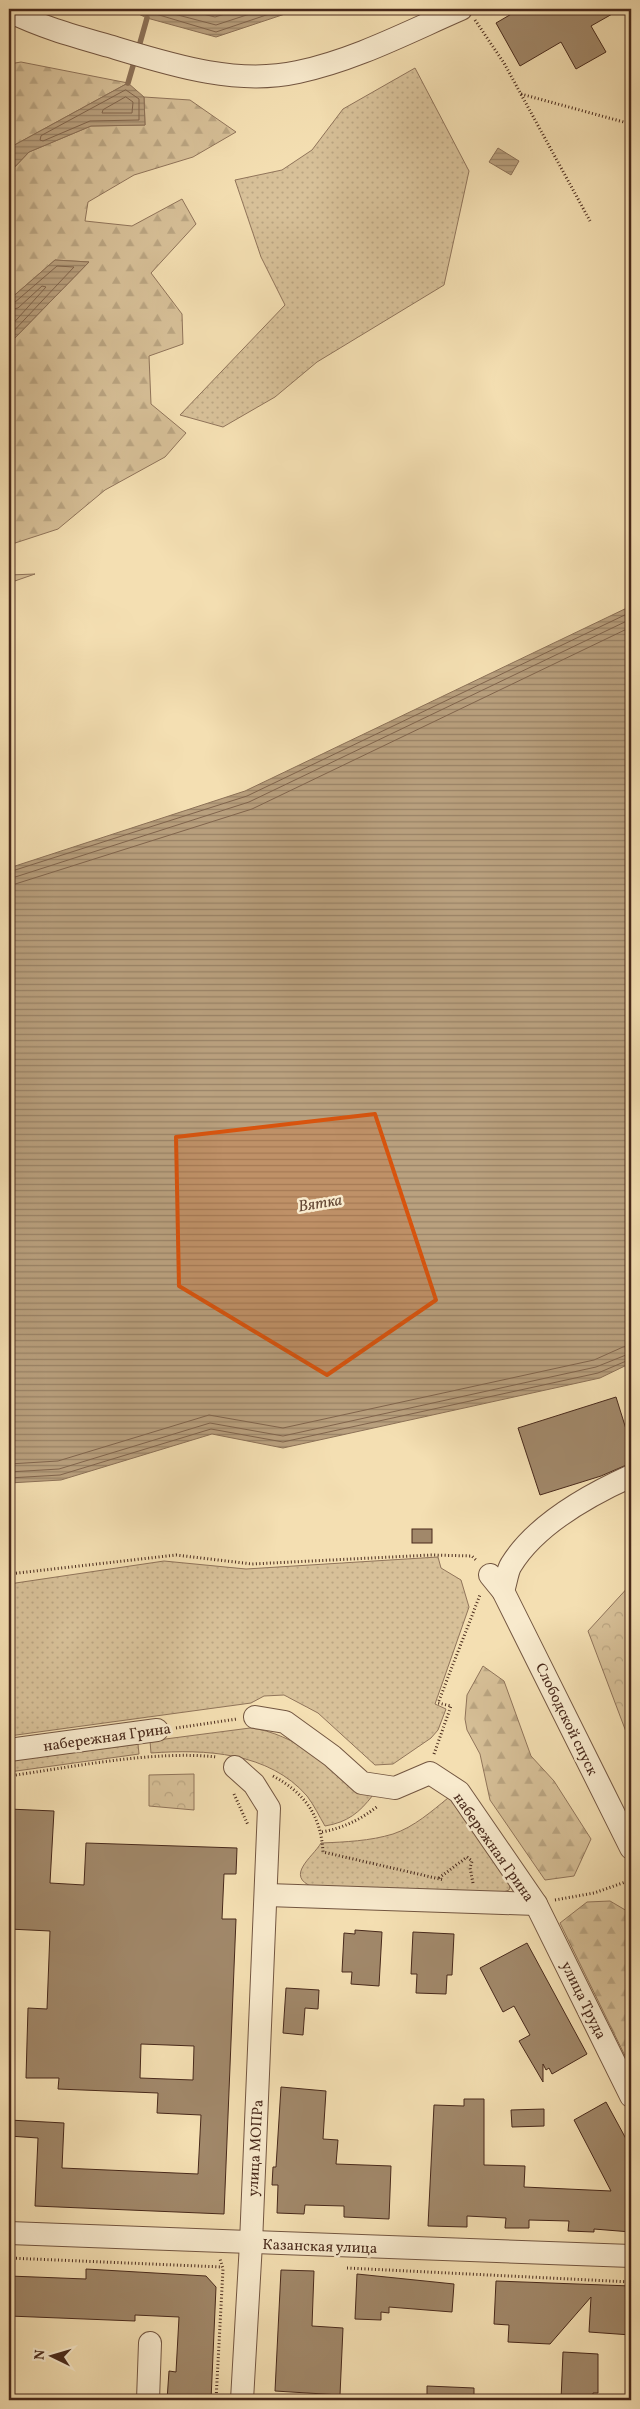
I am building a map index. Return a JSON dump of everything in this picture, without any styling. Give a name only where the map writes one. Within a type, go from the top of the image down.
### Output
[{"type":"street","points":[[9,11],[36,25],[187,70],[257,76],[296,73],[334,63],[467,13]]},
{"type":"street","points":[[9,28],[36,25]]},
{"type":"street","name":"Слободской спуск","points":[[631,1476],[577,1503],[555,1519],[510,1565],[496,1583],[631,1848]]},
{"type":"street","points":[[255,1717],[285,1722],[332,1756],[362,1783],[395,1788]]},
{"type":"street","name":"набережная Грина","points":[[9,1750],[157,1730]]},
{"type":"street","name":"улица МОПРа","points":[[229,1763],[254,1784],[269,1808],[267,1895],[242,2400]]},
{"type":"street","name":"набережная Грина","points":[[395,1788],[430,1773],[459,1792],[536,1904]]},
{"type":"street","name":"набережная Грина","points":[[267,1895],[536,1904]]},
{"type":"street","name":"улица Труда","points":[[536,1904],[631,2096]]},
{"type":"street","name":"Казанская улица","points":[[9,2233],[631,2256]]},
{"type":"street","points":[[148,2400],[150,2343]]},
{"type":"path","points":[[467,13],[521,94],[590,221]]},
{"type":"path","points":[[521,94],[631,124]]},
{"type":"path","points":[[9,1574],[176,1555],[252,1564],[431,1555],[472,1556]]},
{"type":"path","points":[[437,1742],[450,1706],[438,1703],[470,1617]]},
{"type":"path","name":"набережная Грина","points":[[157,1730],[255,1717]]},
{"type":"path","points":[[9,1776],[146,1758],[192,1754],[229,1763]]},
{"type":"path","points":[[270,1774],[284,1781],[304,1799],[317,1817],[322,1832],[323,1852],[438,1878],[446,1882]]},
{"type":"path","points":[[322,1832],[338,1829],[366,1816],[383,1802],[395,1788]]},
{"type":"path","points":[[438,1878],[467,1857],[472,1861],[470,1868],[474,1887]]},
{"type":"path","points":[[594,1892],[631,1880]]},
{"type":"path","points":[[9,2258],[222,2267]]},
{"type":"path","points":[[216,2400],[222,2267],[220,2259]]},
{"type":"path","points":[[344,2268],[631,2282]]},
{"type":"highlighted area","points":[[375,1114],[436,1300],[327,1375],[179,1286],[176,1137]]},
{"type":"green space","points":[[21,62],[128,83],[9,148],[9,64]]},
{"type":"green space","points":[[415,68],[469,171],[444,285],[317,362],[275,397],[223,427],[180,415],[285,305],[261,257],[235,180],[282,170],[312,150],[343,109]]},
{"type":"green space","points":[[144,97],[190,100],[236,132],[193,157],[134,175],[88,202],[85,221],[132,226],[182,199],[196,224],[151,273],[182,314],[183,344],[149,356],[151,404],[186,433],[165,457],[105,490],[58,529],[9,545],[9,344],[89,262],[55,260],[9,300],[9,173],[29,152],[91,126],[145,125]]},
{"type":"green space","points":[[35,574],[9,583],[9,575]]},
{"type":"green space","points":[[438,1557],[441,1568],[461,1580],[469,1607],[435,1704],[446,1709],[438,1730],[431,1738],[393,1764],[375,1765],[318,1713],[284,1695],[264,1696],[251,1703],[9,1736],[9,1584],[164,1561],[246,1569]]},
{"type":"green space","points":[[631,1584],[631,1745],[588,1631]]},
{"type":"green space","points":[[483,1666],[504,1681],[531,1756],[554,1781],[591,1839],[574,1876],[545,1880],[490,1800],[480,1754],[467,1730],[465,1719],[467,1695]]},
{"type":"green space","points":[[250,1728],[266,1731],[298,1745],[330,1764],[373,1795],[352,1816],[325,1826],[307,1796],[292,1781],[274,1770],[255,1762],[235,1756],[214,1753],[151,1753],[150,1741]]},
{"type":"green space","points":[[138,1744],[139,1754],[9,1772],[9,1761]]},
{"type":"green space","points":[[194,1774],[194,1810],[149,1806],[149,1775]]},
{"type":"green space","points":[[448,1798],[463,1806],[512,1878],[509,1890],[498,1894],[313,1887],[305,1883],[301,1877],[303,1866],[321,1843],[366,1840],[393,1834],[415,1823]]},
{"type":"green space","points":[[610,1901],[627,1911],[631,1919],[631,2068],[560,1923],[587,1902]]},
{"type":"water","points":[[128,9],[290,9],[288,13],[216,37],[147,18]]},
{"type":"water","points":[[128,83],[144,97],[145,125],[91,126],[29,152],[9,173],[9,148]]},
{"type":"water","points":[[498,148],[519,161],[511,175],[489,162]]},
{"type":"water","points":[[55,260],[89,262],[9,344],[9,300]]},
{"type":"water","name":"Вятка","points":[[631,606],[631,1363],[600,1378],[283,1448],[212,1434],[61,1480],[9,1483],[9,868],[245,791]]},
{"type":"building","points":[[520,9],[621,9],[591,26],[606,52],[576,69],[561,42],[520,66],[496,23]]},
{"type":"building","points":[[616,1397],[631,1445],[631,1463],[601,1476],[540,1495],[518,1428]]},
{"type":"building","points":[[412,1529],[432,1529],[432,1543],[412,1543]]},
{"type":"building","points":[[9,1809],[54,1811],[50,1883],[84,1885],[86,1843],[237,1848],[236,1874],[224,1874],[222,1919],[236,1919],[224,2214],[35,2206],[38,2138],[9,2136],[9,2120],[64,2123],[62,2168],[198,2174],[201,2115],[157,2113],[158,2093],[58,2089],[59,2078],[26,2078],[28,2008],[47,2009],[50,1931],[9,1929]],"holes":[[[141,2044],[194,2046],[193,2080],[140,2078]]]},
{"type":"building","points":[[355,1930],[382,1932],[379,1986],[351,1984],[352,1972],[342,1972],[344,1933],[355,1934]]},
{"type":"building","points":[[413,1932],[454,1934],[452,1975],[447,1975],[446,1994],[416,1993],[417,1974],[411,1974]]},
{"type":"building","points":[[527,1943],[587,2054],[552,2074],[549,2068],[546,2070],[543,2064],[543,2082],[519,2041],[530,2035],[514,2006],[503,2012],[480,1968]]},
{"type":"building","points":[[286,1988],[319,1990],[318,2009],[305,2008],[303,2035],[283,2033]]},
{"type":"building","points":[[281,2087],[326,2091],[323,2139],[338,2140],[336,2164],[391,2166],[389,2219],[344,2217],[344,2206],[305,2205],[304,2214],[277,2213],[278,2185],[272,2185],[273,2167],[276,2167]]},
{"type":"building","points":[[464,2099],[484,2099],[484,2165],[525,2166],[524,2187],[611,2191],[574,2120],[606,2102],[631,2148],[631,2232],[594,2229],[594,2232],[568,2231],[569,2221],[529,2220],[529,2228],[505,2228],[506,2218],[467,2216],[467,2227],[428,2226],[434,2105],[464,2106]]},
{"type":"building","points":[[544,2109],[544,2126],[512,2127],[511,2110]]},
{"type":"building","points":[[86,2269],[206,2276],[216,2287],[211,2400],[167,2400],[169,2371],[176,2372],[179,2317],[135,2315],[135,2321],[9,2316],[9,2276],[86,2279]]},
{"type":"building","points":[[281,2270],[314,2271],[312,2326],[343,2328],[340,2395],[275,2391]]},
{"type":"building","points":[[357,2274],[454,2284],[452,2312],[389,2307],[389,2313],[381,2312],[381,2320],[355,2319]]},
{"type":"building","points":[[496,2281],[631,2286],[631,2335],[589,2332],[591,2297],[550,2344],[508,2342],[509,2325],[494,2324]]},
{"type":"building","points":[[563,2352],[598,2354],[598,2393],[593,2393],[593,2400],[561,2400]]},
{"type":"building","points":[[427,2386],[474,2388],[474,2400],[427,2400]]},
{"type":"waterway","points":[[138,50],[147,18]]},
{"type":"waterway","points":[[128,83],[135,59]]}]
